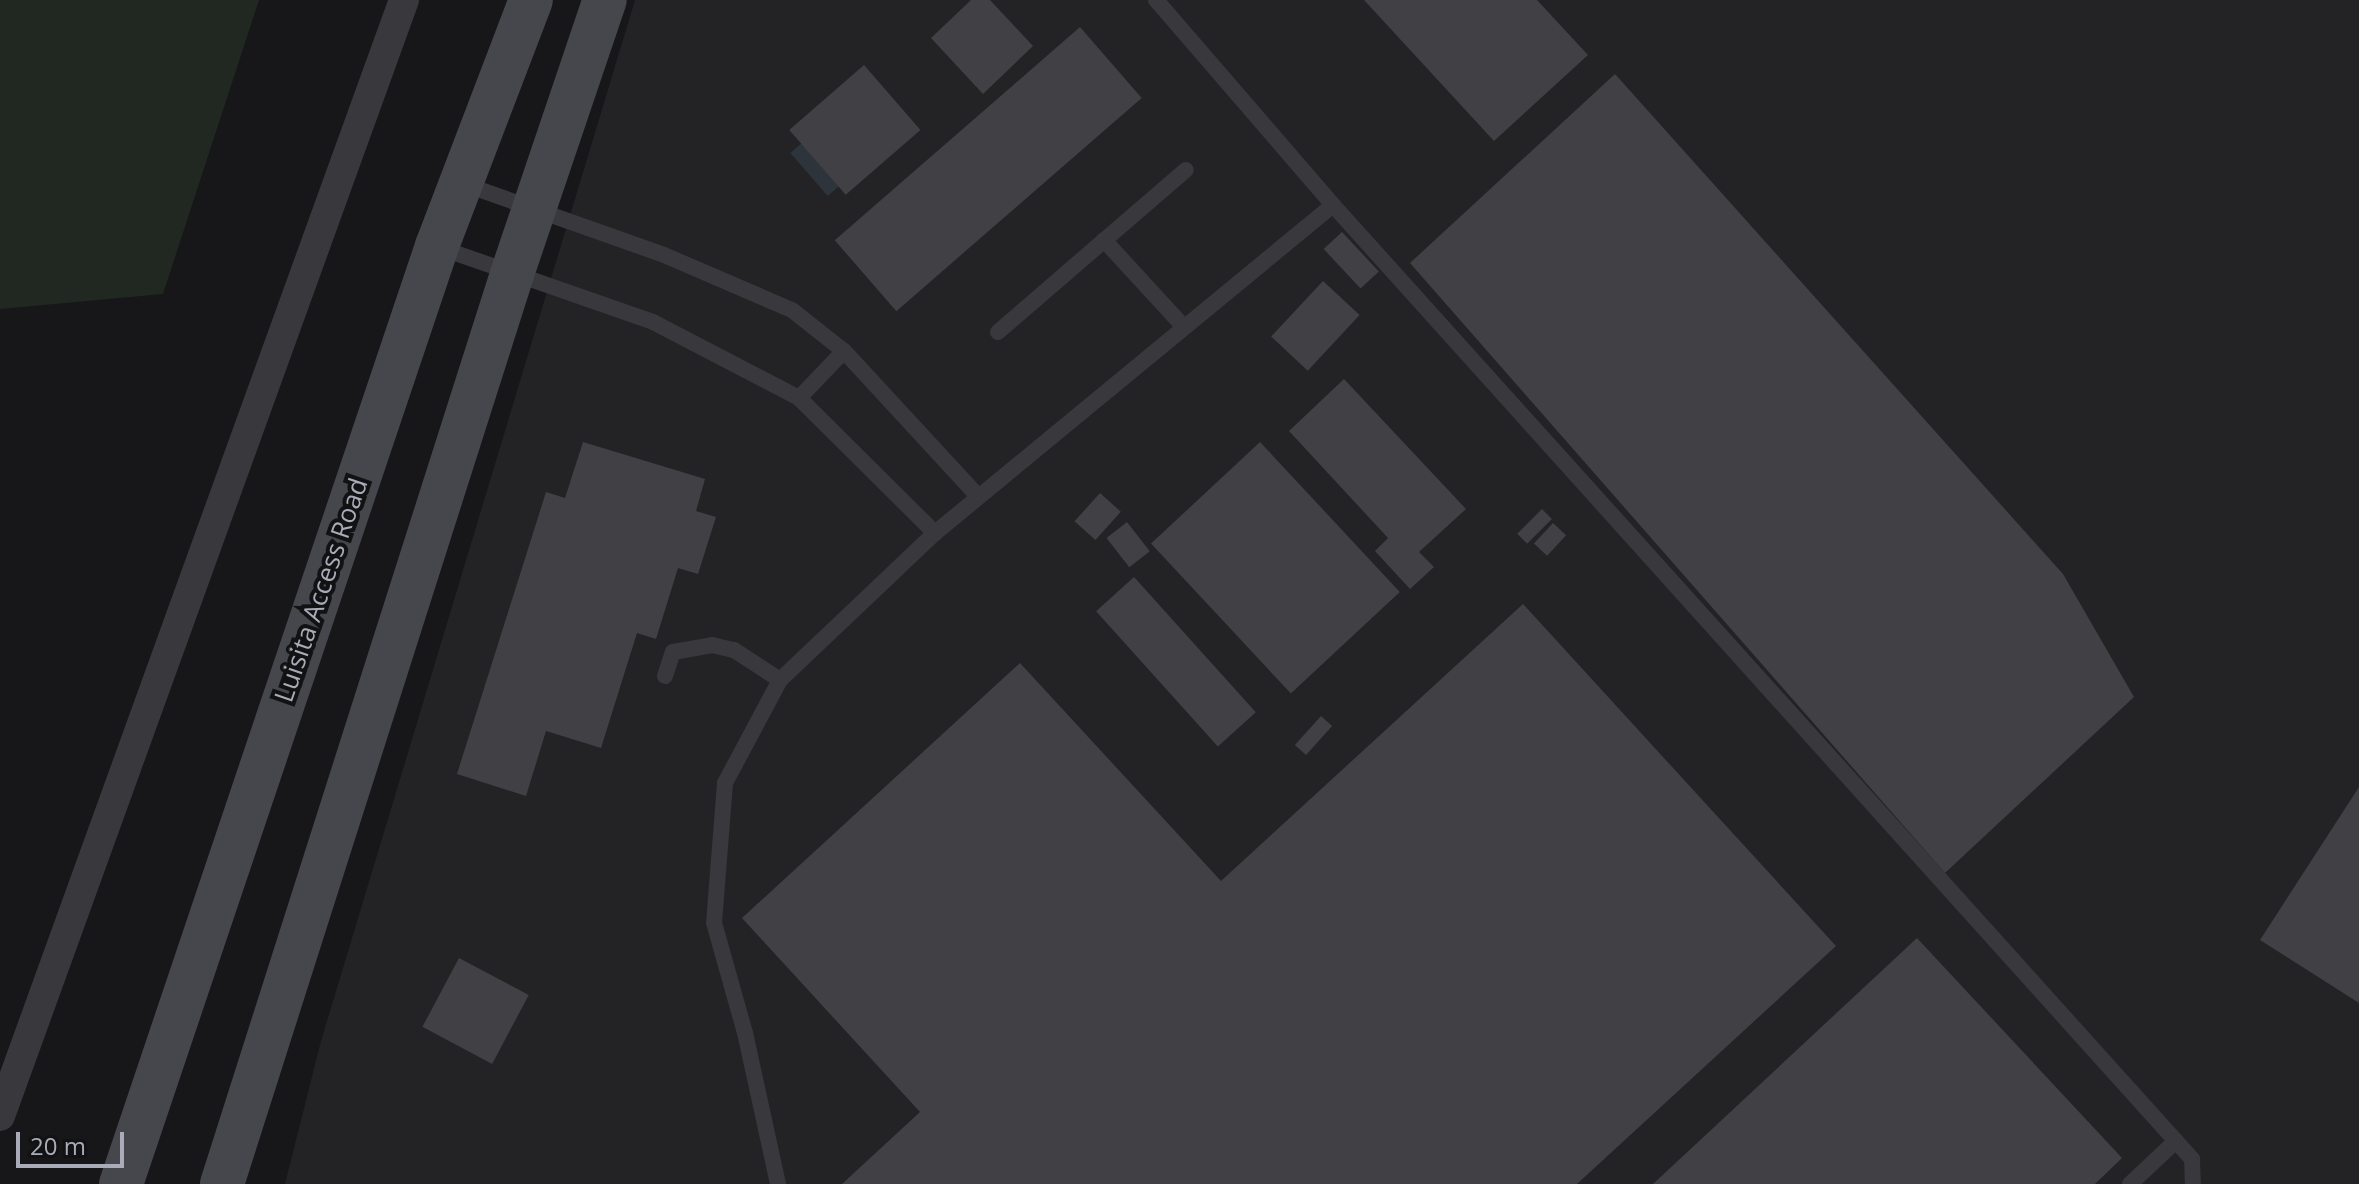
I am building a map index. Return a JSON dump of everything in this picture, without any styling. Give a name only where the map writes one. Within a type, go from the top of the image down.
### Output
[{"type":"main road","name":"Luisita Access Road","points":[[121,1184],[459,182],[531,0]]},
{"type":"main road","points":[[222,1184],[512,274],[605,0]]},
{"type":"street","points":[[0,1116],[404,0]]},
{"type":"lane","points":[[1156,0],[1333,205],[2192,1159],[2193,1184]]},
{"type":"lane","points":[[998,332],[1186,170]]},
{"type":"lane","points":[[459,182],[536,206],[792,310],[844,351],[978,496]]},
{"type":"lane","points":[[778,1184],[745,1033],[714,923],[725,783],[780,680],[978,496],[1333,205]]},
{"type":"lane","points":[[1104,240],[1184,327]]},
{"type":"lane","points":[[437,246],[653,322],[799,398],[935,533]]},
{"type":"lane","points":[[799,398],[844,351]]},
{"type":"lane","points":[[665,676],[673,652],[712,645],[734,650],[780,680]]},
{"type":"lane","points":[[2130,1184],[2176,1141]]},
{"type":"shaded area","points":[[0,0],[259,0],[163,294],[0,309]]},
{"type":"shaded area","points":[[635,0],[2359,0],[2359,1184],[285,1184],[321,1041]]},
{"type":"shaded area","points":[[856,96],[893,139],[828,196],[790,153]]},
{"type":"building","points":[[971,0],[990,0],[1033,46],[983,94],[931,38]]},
{"type":"building","points":[[1364,0],[1537,0],[1588,55],[1494,141]]},
{"type":"building","points":[[1080,27],[1142,98],[896,311],[835,240]]},
{"type":"building","points":[[864,65],[920,130],[846,195],[789,130]]},
{"type":"building","points":[[1615,74],[2063,574],[2134,697],[1945,873],[1410,263]]},
{"type":"building","points":[[1342,232],[1379,271],[1361,289],[1324,249]]},
{"type":"building","points":[[1323,281],[1360,315],[1308,371],[1271,337]]},
{"type":"building","points":[[1344,379],[1466,509],[1419,552],[1434,567],[1410,589],[1375,551],[1388,538],[1289,431]]},
{"type":"building","points":[[583,442],[705,479],[696,511],[716,517],[698,574],[678,568],[656,639],[637,633],[601,748],[546,731],[526,796],[457,774],[546,492],[565,498]]},
{"type":"building","points":[[1260,442],[1400,592],[1291,694],[1151,544]]},
{"type":"building","points":[[1100,493],[1121,512],[1095,540],[1075,521]]},
{"type":"building","points":[[1542,509],[1552,519],[1527,544],[1517,534]]},
{"type":"building","points":[[1127,522],[1150,551],[1129,567],[1107,538]]},
{"type":"building","points":[[1553,523],[1566,535],[1547,556],[1534,543]]},
{"type":"building","points":[[1134,577],[1256,712],[1218,746],[1096,611]]},
{"type":"building","points":[[1523,604],[1836,946],[1577,1184],[842,1184],[920,1112],[742,918],[1020,663],[1221,881]]},
{"type":"building","points":[[1321,716],[1332,726],[1306,755],[1295,745]]},
{"type":"building","points":[[2359,787],[2359,1003],[2260,940]]},
{"type":"building","points":[[1917,938],[2122,1158],[2095,1184],[1653,1184]]},
{"type":"building","points":[[459,958],[529,995],[492,1064],[422,1027]]}]
